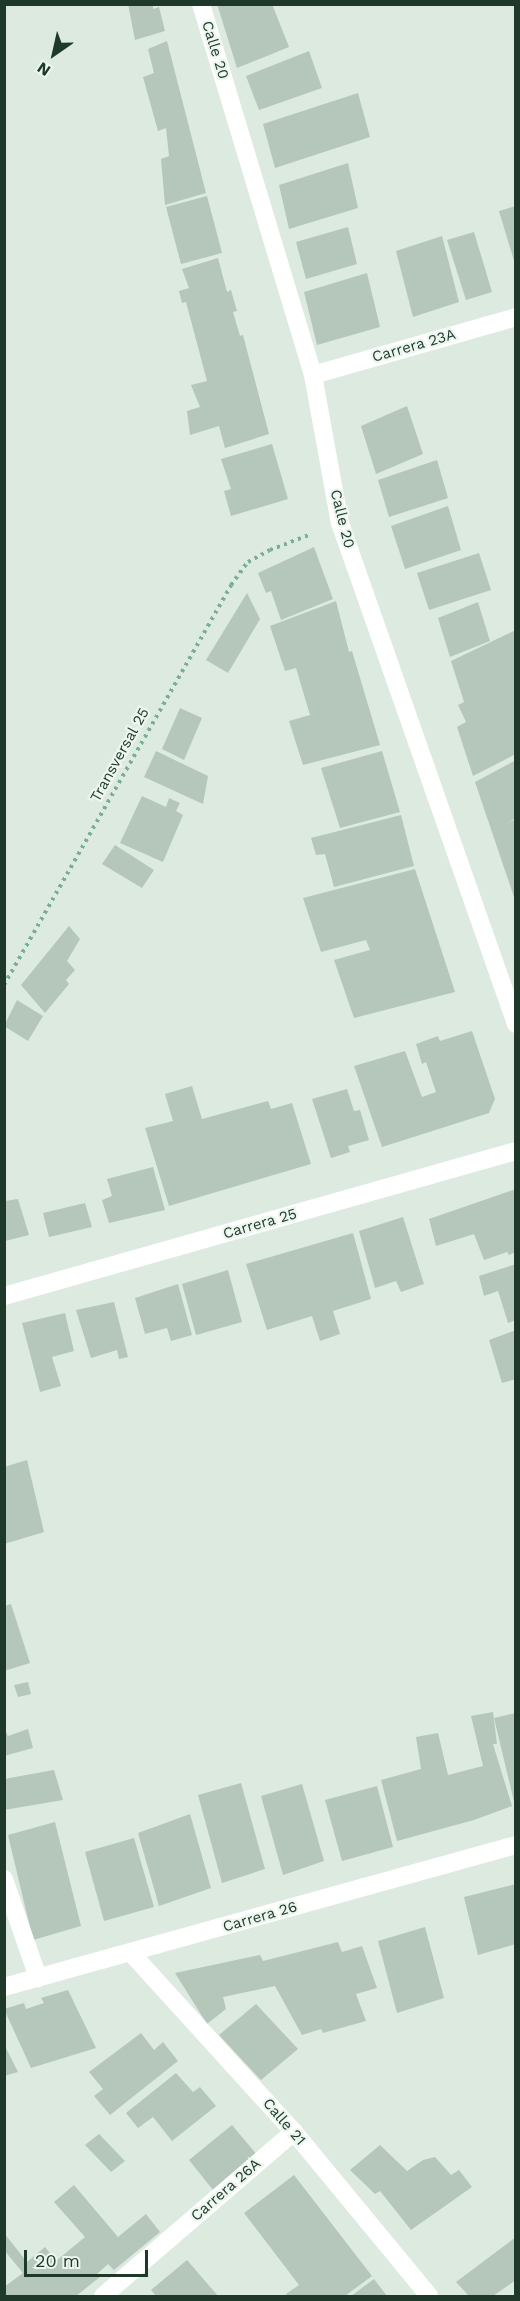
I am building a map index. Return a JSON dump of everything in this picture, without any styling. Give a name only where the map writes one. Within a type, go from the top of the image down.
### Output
[{"type":"street","name":"Calle 20","points":[[201,4],[313,375],[340,523],[516,1024]]},
{"type":"street","name":"Carrera 23A","points":[[313,375],[516,317]]},
{"type":"street","name":"Carrera 25","points":[[4,1296],[516,1151]]},
{"type":"street","name":"Carrera 26","points":[[4,1987],[516,1845]]},
{"type":"street","points":[[4,1879],[38,1978]]},
{"type":"street","name":"Calle 21","points":[[132,1953],[294,2132],[429,2296]]},
{"type":"street","name":"Carrera 26A","points":[[103,2296],[294,2132]]},
{"type":"path","name":"Transversal 25","points":[[4,985],[231,585],[248,562],[270,550],[340,523]]},
{"type":"building","points":[[128,4],[153,4],[153,9],[159,7],[165,31],[135,40]]},
{"type":"building","points":[[217,4],[272,4],[289,47],[237,68]]},
{"type":"building","points":[[167,41],[206,193],[165,205],[161,159],[169,156],[166,128],[158,131],[143,77],[154,73],[148,49]]},
{"type":"building","points":[[309,51],[322,88],[259,110],[246,76]]},
{"type":"building","points":[[358,93],[370,137],[275,168],[263,124]]},
{"type":"building","points":[[348,163],[358,208],[289,229],[279,185]]},
{"type":"building","points":[[207,196],[222,253],[181,264],[166,207]]},
{"type":"building","points":[[516,206],[516,264],[515,264],[499,211]]},
{"type":"building","points":[[348,227],[357,264],[306,279],[296,242]]},
{"type":"building","points":[[474,232],[492,292],[466,300],[447,240]]},
{"type":"building","points":[[442,236],[459,302],[413,317],[396,251]]},
{"type":"building","points":[[218,258],[227,292],[231,290],[237,311],[233,312],[240,336],[243,335],[269,434],[225,448],[219,426],[190,435],[187,411],[200,407],[191,385],[207,381],[186,302],[182,303],[179,291],[189,288],[182,269]]},
{"type":"building","points":[[367,273],[380,327],[317,345],[304,292]]},
{"type":"building","points":[[407,406],[423,454],[376,474],[361,426]]},
{"type":"building","points":[[272,444],[288,499],[231,516],[224,491],[231,489],[221,459]]},
{"type":"building","points":[[437,460],[448,498],[389,517],[378,480]]},
{"type":"building","points":[[448,506],[461,550],[405,569],[391,526]]},
{"type":"building","points":[[314,547],[333,599],[281,620],[271,591],[266,593],[258,573]]},
{"type":"building","points":[[479,553],[491,590],[429,610],[417,573]]},
{"type":"building","points":[[247,593],[260,619],[228,673],[206,660]]},
{"type":"building","points":[[336,601],[349,652],[352,651],[380,745],[303,765],[289,721],[310,715],[296,668],[285,671],[270,626]]},
{"type":"building","points":[[478,602],[490,641],[450,657],[438,618]]},
{"type":"building","points":[[516,630],[516,754],[473,776],[457,727],[466,722],[458,705],[464,702],[451,661]]},
{"type":"building","points":[[180,708],[202,718],[184,760],[162,749]]},
{"type":"building","points":[[156,751],[208,776],[203,804],[144,777]]},
{"type":"building","points":[[382,751],[400,812],[340,828],[321,768]]},
{"type":"building","points":[[516,760],[516,818],[507,823],[516,819],[515,900],[475,782]]},
{"type":"building","points":[[142,796],[166,807],[169,798],[180,803],[176,811],[183,815],[163,862],[120,843]]},
{"type":"building","points":[[401,815],[414,866],[334,887],[325,854],[316,855],[311,838]]},
{"type":"building","points":[[115,845],[154,870],[142,888],[102,864]]},
{"type":"building","points":[[415,869],[455,992],[354,1018],[334,960],[370,950],[366,940],[321,952],[303,898]]},
{"type":"building","points":[[69,926],[80,939],[67,961],[75,970],[66,980],[69,984],[45,1013],[21,985]]},
{"type":"building","points":[[17,1000],[43,1016],[28,1041],[4,1026]]},
{"type":"building","points":[[472,1031],[495,1099],[489,1113],[382,1147],[354,1066],[405,1051],[422,1097],[436,1092],[426,1062],[422,1064],[416,1044],[438,1036],[440,1041]]},
{"type":"building","points":[[192,1086],[202,1119],[268,1101],[271,1109],[292,1103],[311,1164],[169,1206],[145,1128],[173,1121],[165,1094]]},
{"type":"building","points":[[347,1089],[354,1111],[360,1110],[369,1140],[348,1146],[350,1152],[331,1158],[312,1099]]},
{"type":"building","points":[[153,1167],[165,1210],[109,1223],[102,1200],[112,1196],[107,1179]]},
{"type":"building","points":[[516,1189],[516,1252],[509,1255],[507,1252],[484,1260],[474,1234],[436,1246],[429,1219]]},
{"type":"building","points":[[18,1199],[29,1235],[5,1241],[5,1201]]},
{"type":"building","points":[[85,1203],[92,1227],[49,1237],[43,1213]]},
{"type":"building","points":[[403,1217],[424,1284],[401,1292],[396,1281],[375,1288],[359,1231]]},
{"type":"building","points":[[353,1233],[371,1299],[333,1311],[340,1334],[320,1341],[312,1316],[267,1330],[246,1264]]},
{"type":"building","points":[[516,1264],[516,1320],[508,1323],[498,1291],[484,1296],[479,1276]]},
{"type":"building","points":[[228,1270],[242,1322],[196,1335],[182,1284]]},
{"type":"building","points":[[178,1284],[192,1335],[171,1341],[167,1328],[145,1334],[135,1298]]},
{"type":"building","points":[[114,1302],[128,1357],[119,1359],[117,1350],[91,1358],[76,1310]]},
{"type":"building","points":[[65,1313],[74,1351],[52,1357],[61,1386],[40,1392],[22,1323]]},
{"type":"building","points":[[516,1330],[516,1379],[502,1383],[489,1340]]},
{"type":"building","points":[[27,1460],[44,1532],[4,1544],[4,1467]]},
{"type":"building","points":[[11,1604],[30,1663],[4,1671],[4,1606]]},
{"type":"building","points":[[28,1682],[31,1694],[18,1697],[14,1685]]},
{"type":"building","points":[[493,1712],[497,1744],[493,1744],[512,1806],[474,1820],[397,1841],[381,1780],[421,1769],[416,1737],[438,1733],[448,1775],[483,1766],[471,1716]]},
{"type":"building","points":[[516,1713],[516,1806],[515,1806],[494,1718]]},
{"type":"building","points":[[4,1728],[8,1736],[28,1729],[33,1748],[4,1756]]},
{"type":"building","points":[[54,1770],[63,1800],[4,1810],[4,1779]]},
{"type":"building","points":[[241,1783],[265,1869],[222,1883],[198,1795]]},
{"type":"building","points":[[302,1784],[324,1861],[283,1875],[261,1796]]},
{"type":"building","points":[[377,1786],[393,1847],[342,1861],[325,1800]]},
{"type":"building","points":[[190,1814],[211,1888],[159,1906],[138,1833]]},
{"type":"building","points":[[55,1822],[81,1926],[33,1940],[8,1835]]},
{"type":"building","points":[[134,1838],[154,1907],[104,1921],[85,1852]]},
{"type":"building","points":[[516,1884],[516,1944],[478,1955],[464,1897]]},
{"type":"building","points":[[425,1927],[444,1998],[397,2013],[378,1941]]},
{"type":"building","points":[[338,1942],[342,1952],[362,1946],[377,1988],[356,1994],[366,2021],[323,2033],[321,2029],[302,2035],[275,1986],[223,1997],[226,2009],[207,2024],[175,1973],[260,1955],[263,1961]]},
{"type":"building","points":[[68,1990],[96,2048],[31,2068],[4,2009],[24,2003],[26,2009],[44,2003],[41,1998]]},
{"type":"building","points":[[256,2004],[298,2049],[261,2080],[219,2035]]},
{"type":"building","points":[[141,2033],[154,2050],[163,2042],[178,2061],[110,2115],[94,2096],[103,2089],[89,2072]]},
{"type":"building","points":[[4,2044],[18,2072],[4,2076]]},
{"type":"building","points":[[176,2073],[193,2092],[200,2087],[216,2106],[172,2141],[153,2117],[138,2128],[126,2113]]},
{"type":"building","points":[[232,2125],[257,2155],[213,2190],[189,2160]]},
{"type":"building","points":[[99,2134],[125,2161],[111,2172],[85,2145]]},
{"type":"building","points":[[380,2145],[407,2171],[423,2160],[435,2157],[451,2175],[459,2170],[472,2187],[411,2230],[380,2191],[375,2194],[350,2170]]},
{"type":"building","points":[[294,2175],[372,2276],[345,2296],[288,2296],[286,2294],[299,2285],[244,2213]]},
{"type":"building","points":[[74,2185],[118,2237],[146,2214],[160,2232],[114,2270],[108,2264],[96,2275],[100,2277],[76,2296],[4,2296],[4,2287],[23,2273],[4,2250],[4,2233],[27,2262],[45,2247],[56,2261],[85,2237],[54,2202]]},
{"type":"building","points":[[516,2237],[516,2280],[493,2296],[469,2296],[456,2282]]},
{"type":"building","points":[[187,2260],[218,2296],[156,2296],[151,2290]]},
{"type":"building","points":[[374,2279],[387,2296],[351,2296]]}]
